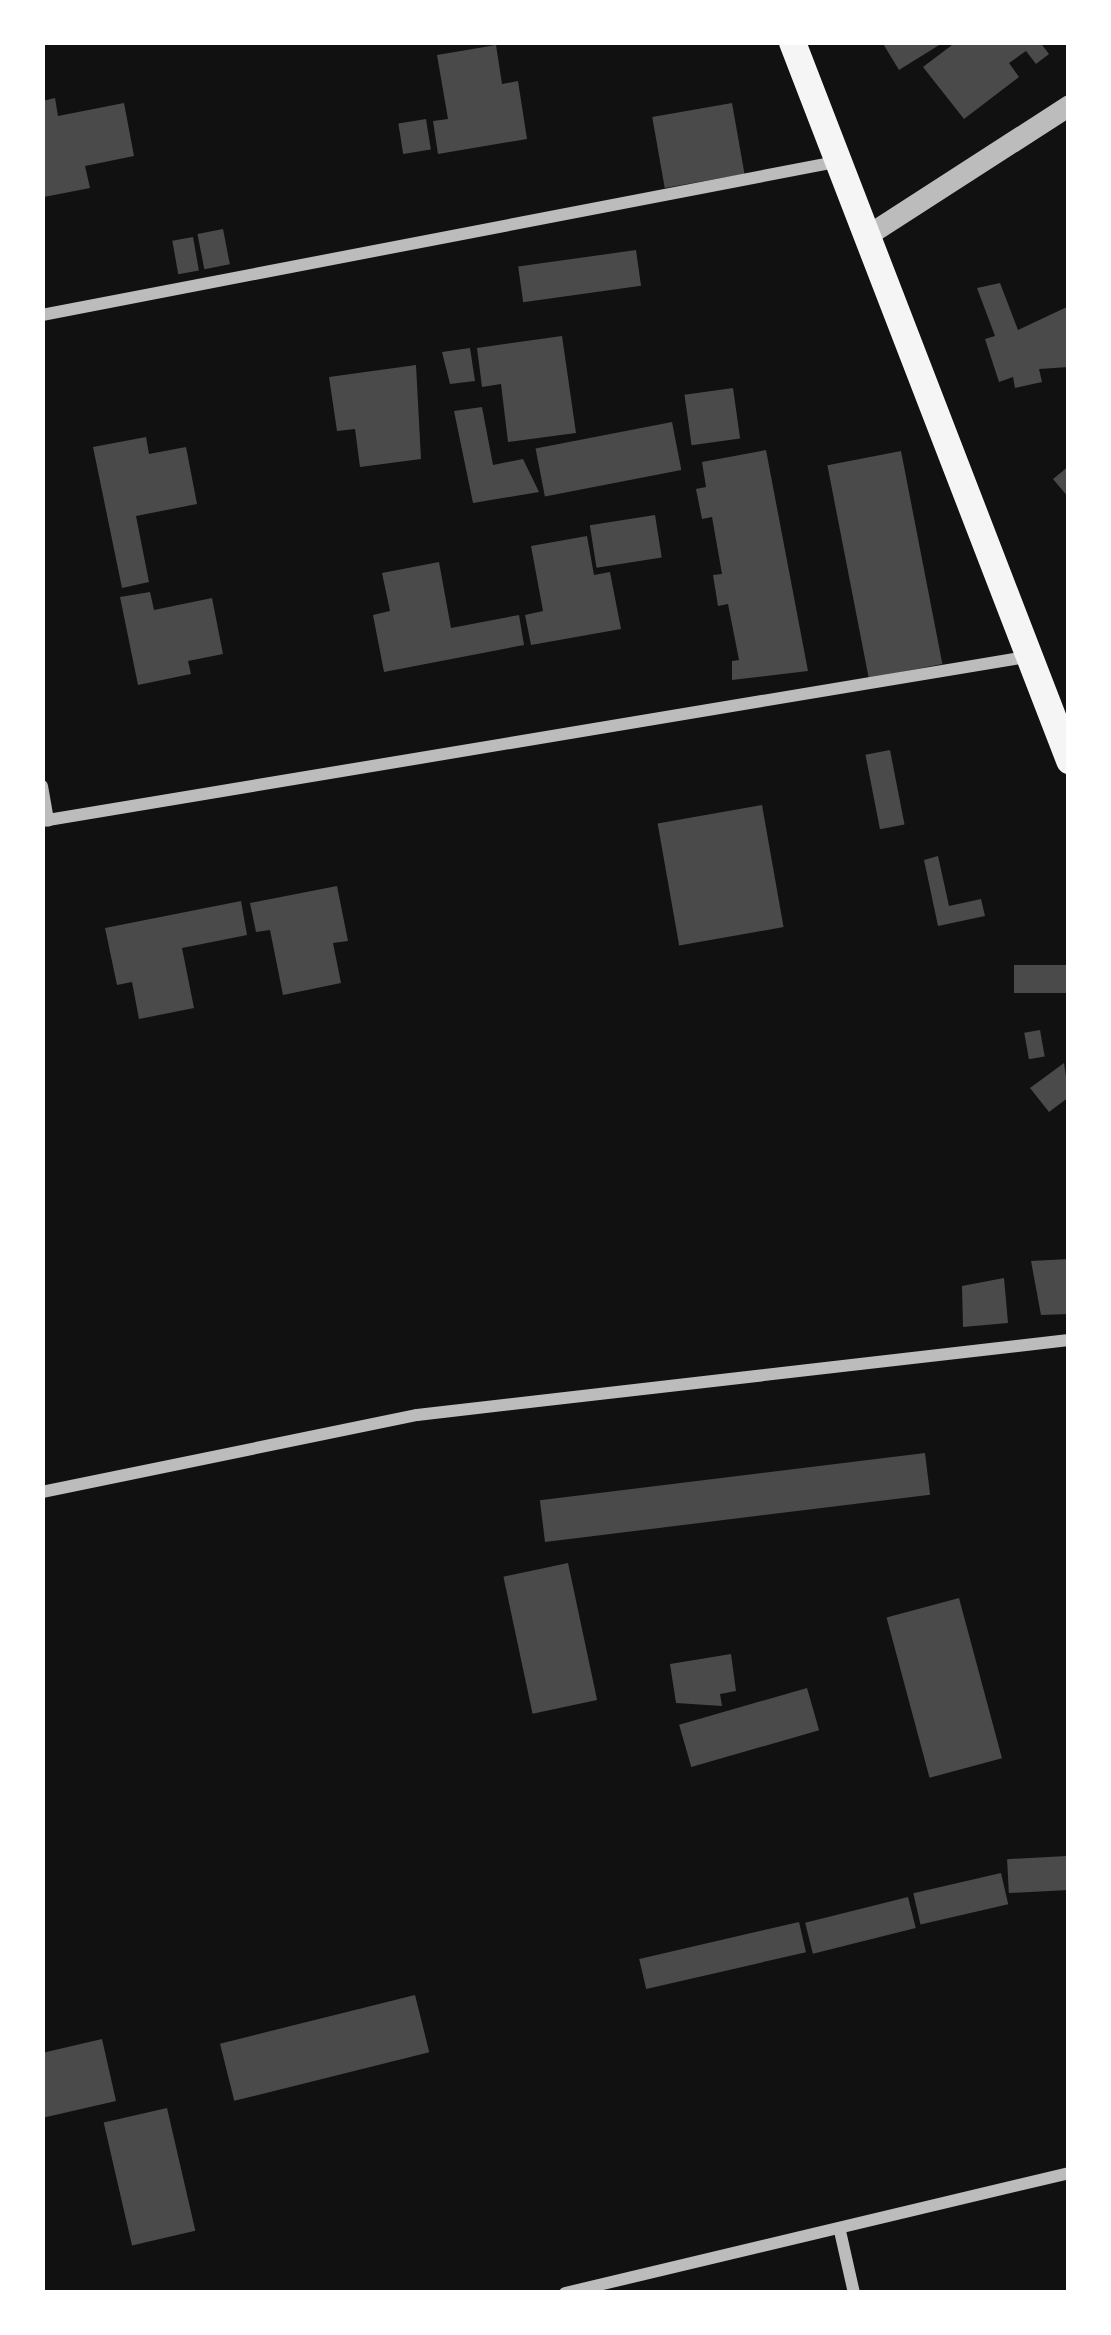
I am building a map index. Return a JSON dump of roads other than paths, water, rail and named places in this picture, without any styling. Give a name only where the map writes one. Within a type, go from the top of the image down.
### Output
[{"type":"main road","points":[[792,42],[1069,760]]},
{"type":"street","points":[[866,236],[1069,105]]},
{"type":"street","points":[[42,315],[836,162]]},
{"type":"street","points":[[42,787],[45,821],[1026,657]]},
{"type":"street","points":[[42,1492],[417,1414],[1069,1340]]},
{"type":"street","points":[[565,2293],[1069,2173]]},
{"type":"street","points":[[840,2231],[854,2293]]}]
